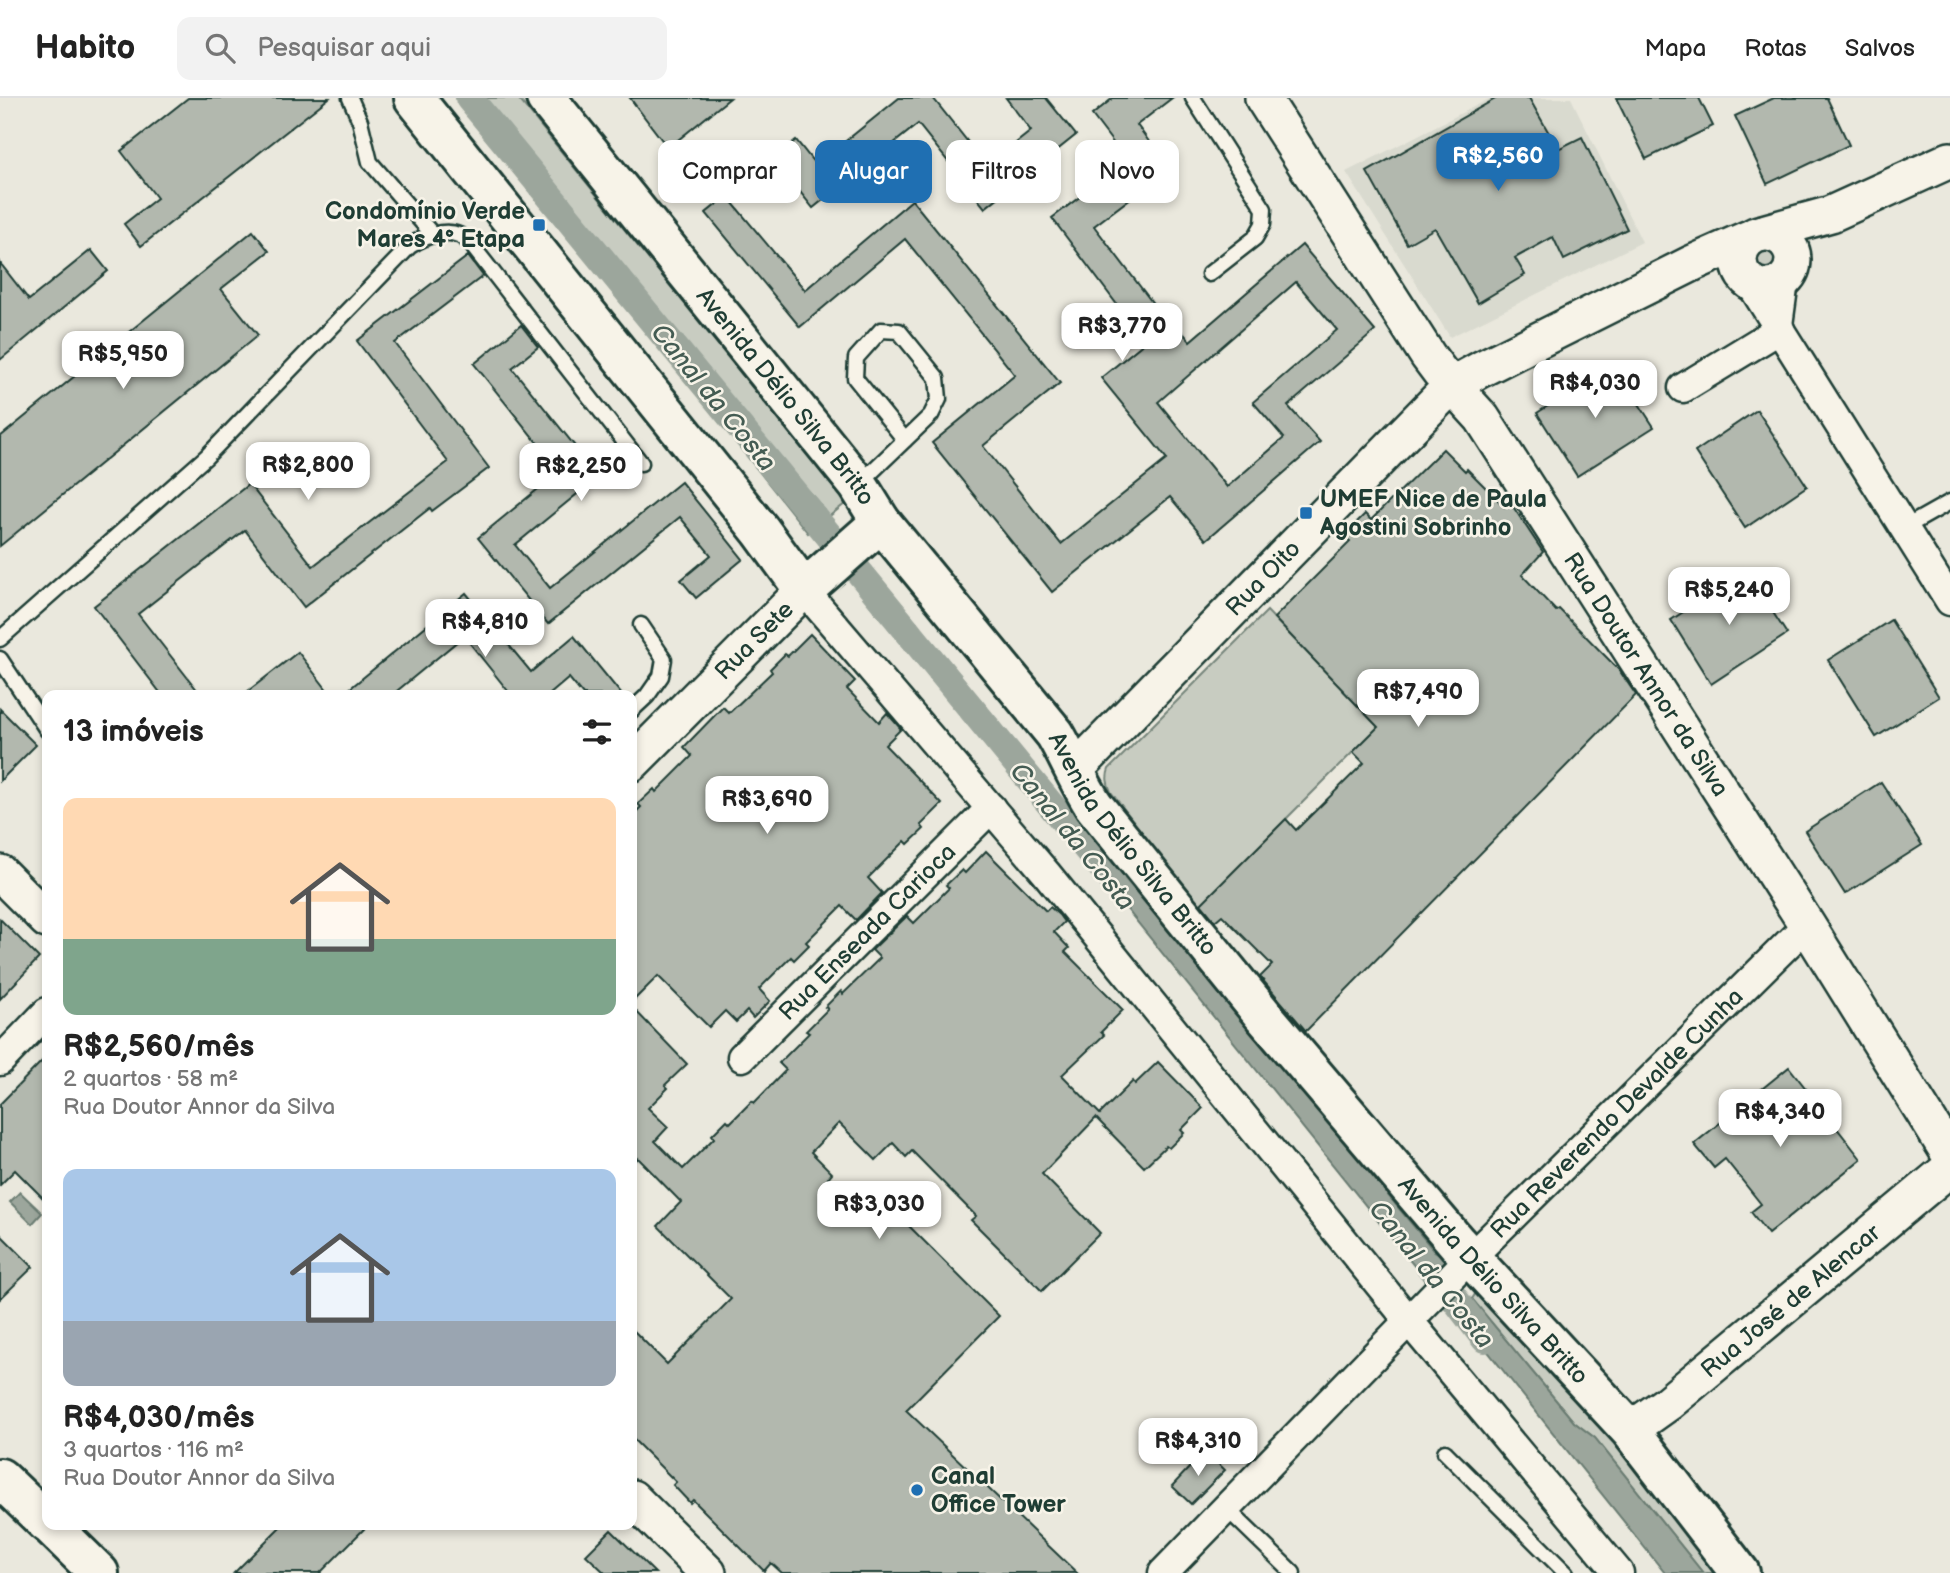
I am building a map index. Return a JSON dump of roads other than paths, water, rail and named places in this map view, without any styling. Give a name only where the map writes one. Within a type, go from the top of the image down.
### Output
[{"type":"main road","points":[[414,98],[761,531],[816,579]]},
{"type":"main road","name":"Avenida Délio Silva Britto","points":[[546,98],[858,485],[871,531],[1055,734],[1094,806],[1464,1264],[1630,1430],[1740,1573]]},
{"type":"main road","name":"Rua Sete","points":[[816,579],[871,531]]},
{"type":"main road","points":[[0,1478],[42,1518]]},
{"type":"main road","points":[[54,1530],[99,1573]]},
{"type":"street","name":"Rua Doutor Annor da Silva","points":[[1263,98],[1428,356],[1482,418],[1807,925],[1950,1155]]},
{"type":"street","points":[[1768,275],[1814,227],[1831,214],[1950,160]]},
{"type":"street","name":"Rua Oito","points":[[1074,771],[1452,385],[1693,263],[1757,236],[1831,214]]},
{"type":"street","points":[[1777,234],[1792,250],[1768,275],[1739,267],[1738,257],[1741,247],[1757,236],[1777,234]]},
{"type":"street","points":[[1693,263],[1768,275]]},
{"type":"street","points":[[1768,275],[1779,327],[1950,601]]},
{"type":"street","points":[[1683,388],[1779,327]]},
{"type":"street","name":"Rua Sete","points":[[637,758],[816,579]]},
{"type":"street","points":[[816,579],[991,808],[1419,1311],[1619,1573]]},
{"type":"street","name":"Rua Enseada Carioca","points":[[742,1057],[991,808]]},
{"type":"street","points":[[0,873],[42,915]]},
{"type":"street","name":"Rua Reverendo Devalde Cunha","points":[[1163,1573],[1464,1264],[1807,925]]},
{"type":"street","points":[[0,1060],[42,1017]]},
{"type":"street","name":"Rua José de Alencar","points":[[1630,1430],[1668,1403],[1950,1168]]},
{"type":"street","points":[[637,1503],[708,1573]]},
{"type":"lane","points":[[350,98],[360,121],[370,162],[433,235]]},
{"type":"lane","points":[[1192,98],[1264,209],[1263,224],[1255,239],[1209,274]]},
{"type":"lane","points":[[0,639],[206,457],[410,246],[433,235],[455,233],[470,243],[641,463]]},
{"type":"lane","points":[[858,485],[905,440],[931,415],[939,399],[937,378],[900,331],[881,330],[856,358],[855,378],[905,440]]},
{"type":"lane","points":[[1903,528],[1950,502]]},
{"type":"lane","points":[[637,705],[661,676],[664,659],[640,625]]},
{"type":"lane","points":[[0,659],[42,722]]},
{"type":"lane","points":[[1445,1452],[1566,1573]]},
{"type":"lane","points":[[1226,1508],[1293,1573]]},
{"type":"water","points":[[1093,840],[1446,1265],[1428,1283],[1080,851]]},
{"type":"water","points":[[20,1192],[42,1213],[32,1224],[10,1202]]},
{"type":"water","points":[[1472,1299],[1574,1422],[1595,1438],[1703,1573],[1665,1573],[1458,1314]]},
{"type":"waterway","name":"Canal da Costa","points":[[469,98],[1110,877]]},
{"type":"waterway","name":"Canal da Costa","points":[[1429,1265],[1485,1339]]},
{"type":"place","name":"Condomínio Verde Mares 4° Etapa","points":[[539,225]]},
{"type":"place","name":"UMEF Nice de Paula Agostini Sobrinho","points":[[1306,513]]},
{"type":"place","name":"Canal Office Tower","points":[[917,1490]]}]
